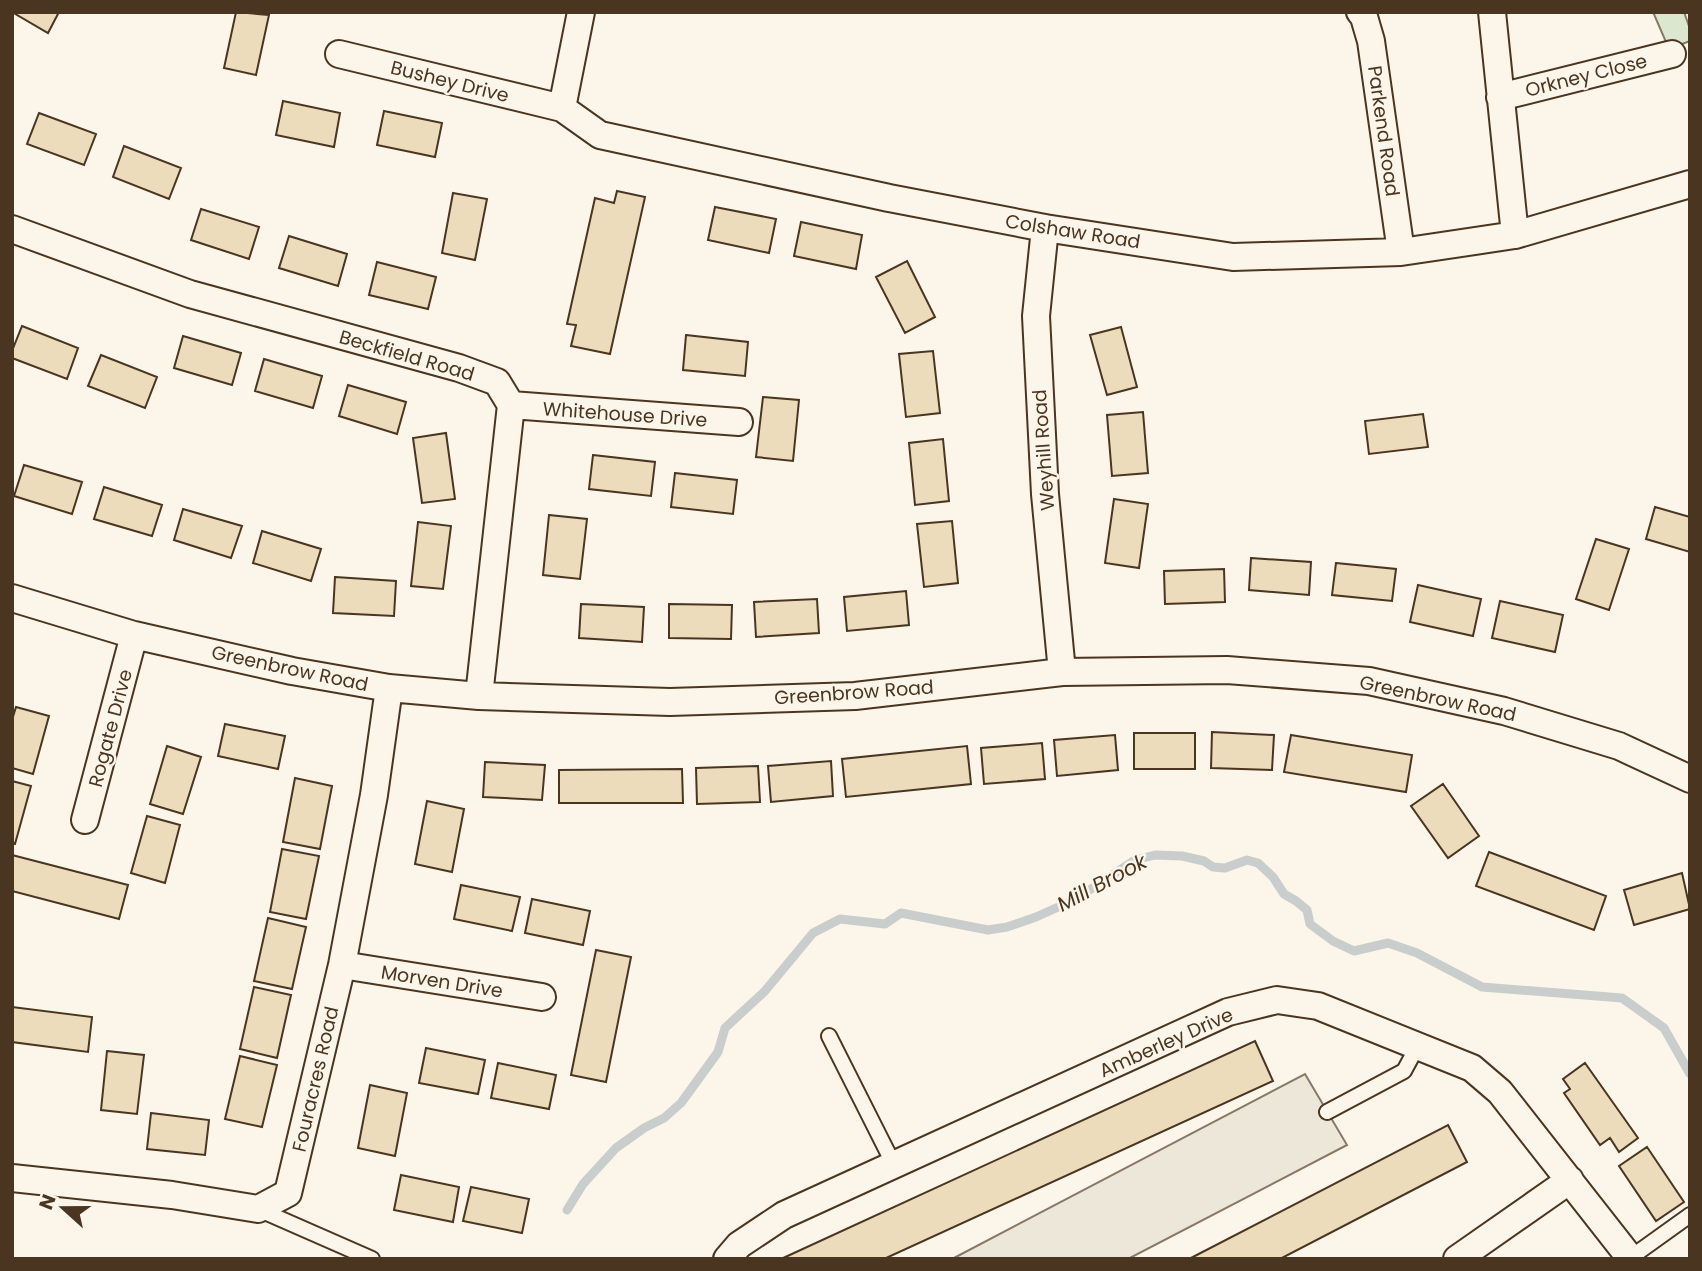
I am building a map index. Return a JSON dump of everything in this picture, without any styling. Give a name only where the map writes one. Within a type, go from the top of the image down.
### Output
[{"type":"street","points":[[562,108],[581,12]]},
{"type":"street","name":"Parkend Road","points":[[1360,12],[1371,41],[1401,253]]},
{"type":"street","name":"Orkney Close","points":[[1492,12],[1515,235]]},
{"type":"street","name":"Bushey Drive","points":[[339,54],[562,108]]},
{"type":"street","name":"Orkney Close","points":[[1500,97],[1672,54]]},
{"type":"street","name":"Colshaw Road","points":[[562,108],[600,135],[889,198],[1045,228],[1233,257],[1401,253],[1515,235],[1690,184]]},
{"type":"street","name":"Weyhill Road","points":[[1045,228],[1035,316],[1045,494],[1062,672]]},
{"type":"street","name":"Beckfield Road","points":[[12,229],[190,294],[458,368],[497,382],[511,405]]},
{"type":"street","points":[[479,696],[511,405]]},
{"type":"street","name":"Whitehouse Drive","points":[[511,405],[738,422]]},
{"type":"street","name":"Greenbrow Road","points":[[12,598],[134,635],[292,671],[389,688],[479,696],[670,702],[855,696],[1062,672],[1227,670],[1369,681],[1504,710],[1606,742],[1690,779]]},
{"type":"street","name":"Rogate Drive","points":[[85,820],[134,635]]},
{"type":"street","name":"Fouracres Road","points":[[258,1209],[288,1193],[342,965],[374,795],[389,688]]},
{"type":"street","name":"Morven Drive","points":[[342,965],[542,998]]},
{"type":"street","name":"Amberley Drive","points":[[727,1259],[739,1245],[784,1215],[1228,1012],[1276,1000],[1318,1006],[1472,1068],[1500,1092],[1630,1259]]},
{"type":"street","points":[[12,1178],[172,1195],[258,1209]]},
{"type":"street","points":[[1457,1259],[1570,1180]]},
{"type":"lane","points":[[829,1037],[894,1165]]},
{"type":"lane","points":[[1327,1112],[1404,1071],[1417,1047]]},
{"type":"lane","points":[[258,1209],[372,1259]]},
{"type":"lane","points":[[1630,1259],[1690,1215]]},
{"type":"green space","points":[[1653,12],[1684,12],[1690,29],[1690,41],[1669,49]]},
{"type":"shaded area","points":[[1305,1074],[1347,1145],[1128,1259],[952,1259]]},
{"type":"building","points":[[12,12],[59,12],[48,33]]},
{"type":"building","points":[[236,12],[269,15],[256,75],[224,68]]},
{"type":"building","points":[[283,101],[340,113],[334,147],[276,135]]},
{"type":"building","points":[[384,111],[442,123],[435,157],[377,145]]},
{"type":"building","points":[[39,113],[96,134],[84,165],[27,144]]},
{"type":"building","points":[[124,146],[181,168],[169,199],[113,177]]},
{"type":"building","points":[[617,191],[645,197],[610,354],[571,346],[576,325],[567,324],[595,198],[614,203]]},
{"type":"building","points":[[453,193],[487,199],[475,260],[442,253]]},
{"type":"building","points":[[715,207],[776,219],[769,253],[708,240]]},
{"type":"building","points":[[201,209],[259,227],[249,259],[191,240]]},
{"type":"building","points":[[801,222],[862,235],[856,269],[794,256]]},
{"type":"building","points":[[289,236],[347,254],[338,286],[279,268]]},
{"type":"building","points":[[907,261],[935,317],[905,333],[876,277]]},
{"type":"building","points":[[377,262],[436,277],[428,309],[369,295]]},
{"type":"building","points":[[22,326],[78,348],[67,379],[12,358]]},
{"type":"building","points":[[1121,327],[1137,387],[1107,395],[1090,335]]},
{"type":"building","points":[[686,335],[748,342],[745,376],[683,370]]},
{"type":"building","points":[[183,336],[241,353],[232,385],[174,368]]},
{"type":"building","points":[[933,351],[940,413],[906,417],[899,354]]},
{"type":"building","points":[[101,355],[157,377],[145,408],[88,386]]},
{"type":"building","points":[[264,359],[322,376],[313,408],[255,391]]},
{"type":"building","points":[[348,385],[406,402],[397,434],[339,416]]},
{"type":"building","points":[[763,397],[799,400],[793,461],[756,457]]},
{"type":"building","points":[[1143,412],[1148,473],[1112,476],[1107,415]]},
{"type":"building","points":[[1423,414],[1428,447],[1369,454],[1365,421]]},
{"type":"building","points":[[446,433],[455,499],[422,503],[413,438]]},
{"type":"building","points":[[943,439],[949,501],[915,505],[909,443]]},
{"type":"building","points":[[593,455],[655,462],[651,496],[589,489]]},
{"type":"building","points":[[24,465],[82,482],[72,514],[14,496]]},
{"type":"building","points":[[675,473],[737,480],[733,514],[671,507]]},
{"type":"building","points":[[104,487],[162,505],[152,536],[94,519]]},
{"type":"building","points":[[1114,499],[1148,504],[1139,568],[1105,563]]},
{"type":"building","points":[[1655,507],[1690,517],[1690,552],[1646,539]]},
{"type":"building","points":[[183,509],[242,526],[231,558],[174,540]]},
{"type":"building","points":[[549,515],[587,519],[580,579],[543,575]]},
{"type":"building","points":[[952,521],[958,583],[924,587],[917,524]]},
{"type":"building","points":[[418,522],[451,526],[443,589],[411,586]]},
{"type":"building","points":[[262,531],[321,549],[311,581],[253,563]]},
{"type":"building","points":[[1596,539],[1629,549],[1609,610],[1576,599]]},
{"type":"building","points":[[1251,558],[1311,562],[1309,595],[1249,590]]},
{"type":"building","points":[[1336,563],[1396,569],[1392,601],[1332,595]]},
{"type":"building","points":[[1224,569],[1225,602],[1165,604],[1164,571]]},
{"type":"building","points":[[335,577],[396,581],[394,616],[333,613]]},
{"type":"building","points":[[1418,585],[1481,599],[1473,636],[1410,622]]},
{"type":"building","points":[[906,591],[909,625],[847,631],[844,597]]},
{"type":"building","points":[[817,599],[819,633],[756,637],[754,602]]},
{"type":"building","points":[[1500,601],[1563,615],[1555,652],[1492,638]]},
{"type":"building","points":[[581,604],[644,607],[642,642],[579,638]]},
{"type":"building","points":[[669,604],[732,605],[731,639],[669,638]]},
{"type":"building","points":[[16,707],[49,716],[33,774],[12,768],[12,720]]},
{"type":"building","points":[[225,724],[285,736],[278,769],[218,756]]},
{"type":"building","points":[[1212,732],[1274,735],[1272,770],[1211,768]]},
{"type":"building","points":[[1134,733],[1195,733],[1195,769],[1134,769]]},
{"type":"building","points":[[1115,735],[1118,770],[1057,776],[1054,740]]},
{"type":"building","points":[[1291,735],[1412,755],[1406,792],[1284,772]]},
{"type":"building","points":[[1042,743],[1045,779],[984,784],[981,748]]},
{"type":"building","points":[[167,746],[201,757],[183,814],[150,804]]},
{"type":"building","points":[[967,746],[971,784],[846,797],[842,759]]},
{"type":"building","points":[[831,761],[833,796],[771,802],[768,766]]},
{"type":"building","points":[[485,762],[545,765],[542,800],[483,797]]},
{"type":"building","points":[[758,766],[760,802],[697,804],[696,768]]},
{"type":"building","points":[[682,769],[683,803],[559,803],[559,770]]},
{"type":"building","points":[[295,778],[332,786],[320,849],[283,842]]},
{"type":"building","points":[[12,781],[31,786],[15,844],[12,843]]},
{"type":"building","points":[[1443,784],[1479,836],[1448,858],[1411,806]]},
{"type":"building","points":[[427,801],[464,809],[452,872],[415,864]]},
{"type":"building","points":[[147,816],[180,825],[165,883],[131,873]]},
{"type":"building","points":[[282,849],[319,856],[306,919],[270,912]]},
{"type":"building","points":[[1489,852],[1606,896],[1594,930],[1476,886]]},
{"type":"building","points":[[12,855],[128,885],[119,919],[12,891]]},
{"type":"building","points":[[1682,873],[1690,909],[1634,925],[1624,890]]},
{"type":"building","points":[[461,885],[520,897],[512,931],[454,919]]},
{"type":"building","points":[[532,899],[590,911],[583,945],[525,933]]},
{"type":"building","points":[[268,918],[306,927],[292,989],[254,981]]},
{"type":"building","points":[[596,950],[631,957],[606,1082],[571,1075]]},
{"type":"building","points":[[254,987],[291,995],[277,1058],[240,1049]]},
{"type":"building","points":[[12,1007],[92,1017],[88,1052],[12,1042]]},
{"type":"building","points":[[1255,1041],[1273,1081],[884,1259],[781,1259]]},
{"type":"building","points":[[426,1048],[485,1060],[478,1094],[419,1083]]},
{"type":"building","points":[[107,1051],[144,1055],[137,1114],[101,1110]]},
{"type":"building","points":[[240,1056],[277,1065],[262,1127],[225,1119]]},
{"type":"building","points":[[498,1063],[556,1075],[549,1109],[491,1098]]},
{"type":"building","points":[[1585,1063],[1638,1138],[1619,1152],[1610,1138],[1600,1145],[1564,1093],[1570,1089],[1563,1079]]},
{"type":"building","points":[[370,1085],[407,1093],[395,1156],[358,1148]]},
{"type":"building","points":[[151,1113],[209,1120],[205,1155],[147,1149]]},
{"type":"building","points":[[1448,1125],[1467,1162],[1280,1259],[1189,1259]]},
{"type":"building","points":[[1647,1147],[1684,1202],[1656,1221],[1619,1166]]},
{"type":"building","points":[[401,1175],[459,1187],[453,1222],[394,1210]]},
{"type":"building","points":[[471,1187],[529,1199],[522,1233],[463,1221]]},
{"type":"waterway","name":"Mill Brook","points":[[567,1210],[583,1184],[616,1148],[644,1128],[664,1118],[681,1103],[718,1052],[725,1028],[765,991],[813,933],[840,919],[885,924],[901,913],[988,930],[1007,927],[1076,899],[1135,860],[1155,855],[1182,856],[1204,861],[1213,867],[1225,868],[1247,860],[1258,863],[1273,877],[1284,894],[1307,910],[1310,924],[1333,941],[1354,951],[1388,943],[1417,953],[1482,987],[1622,998],[1664,1028],[1690,1074]]}]
